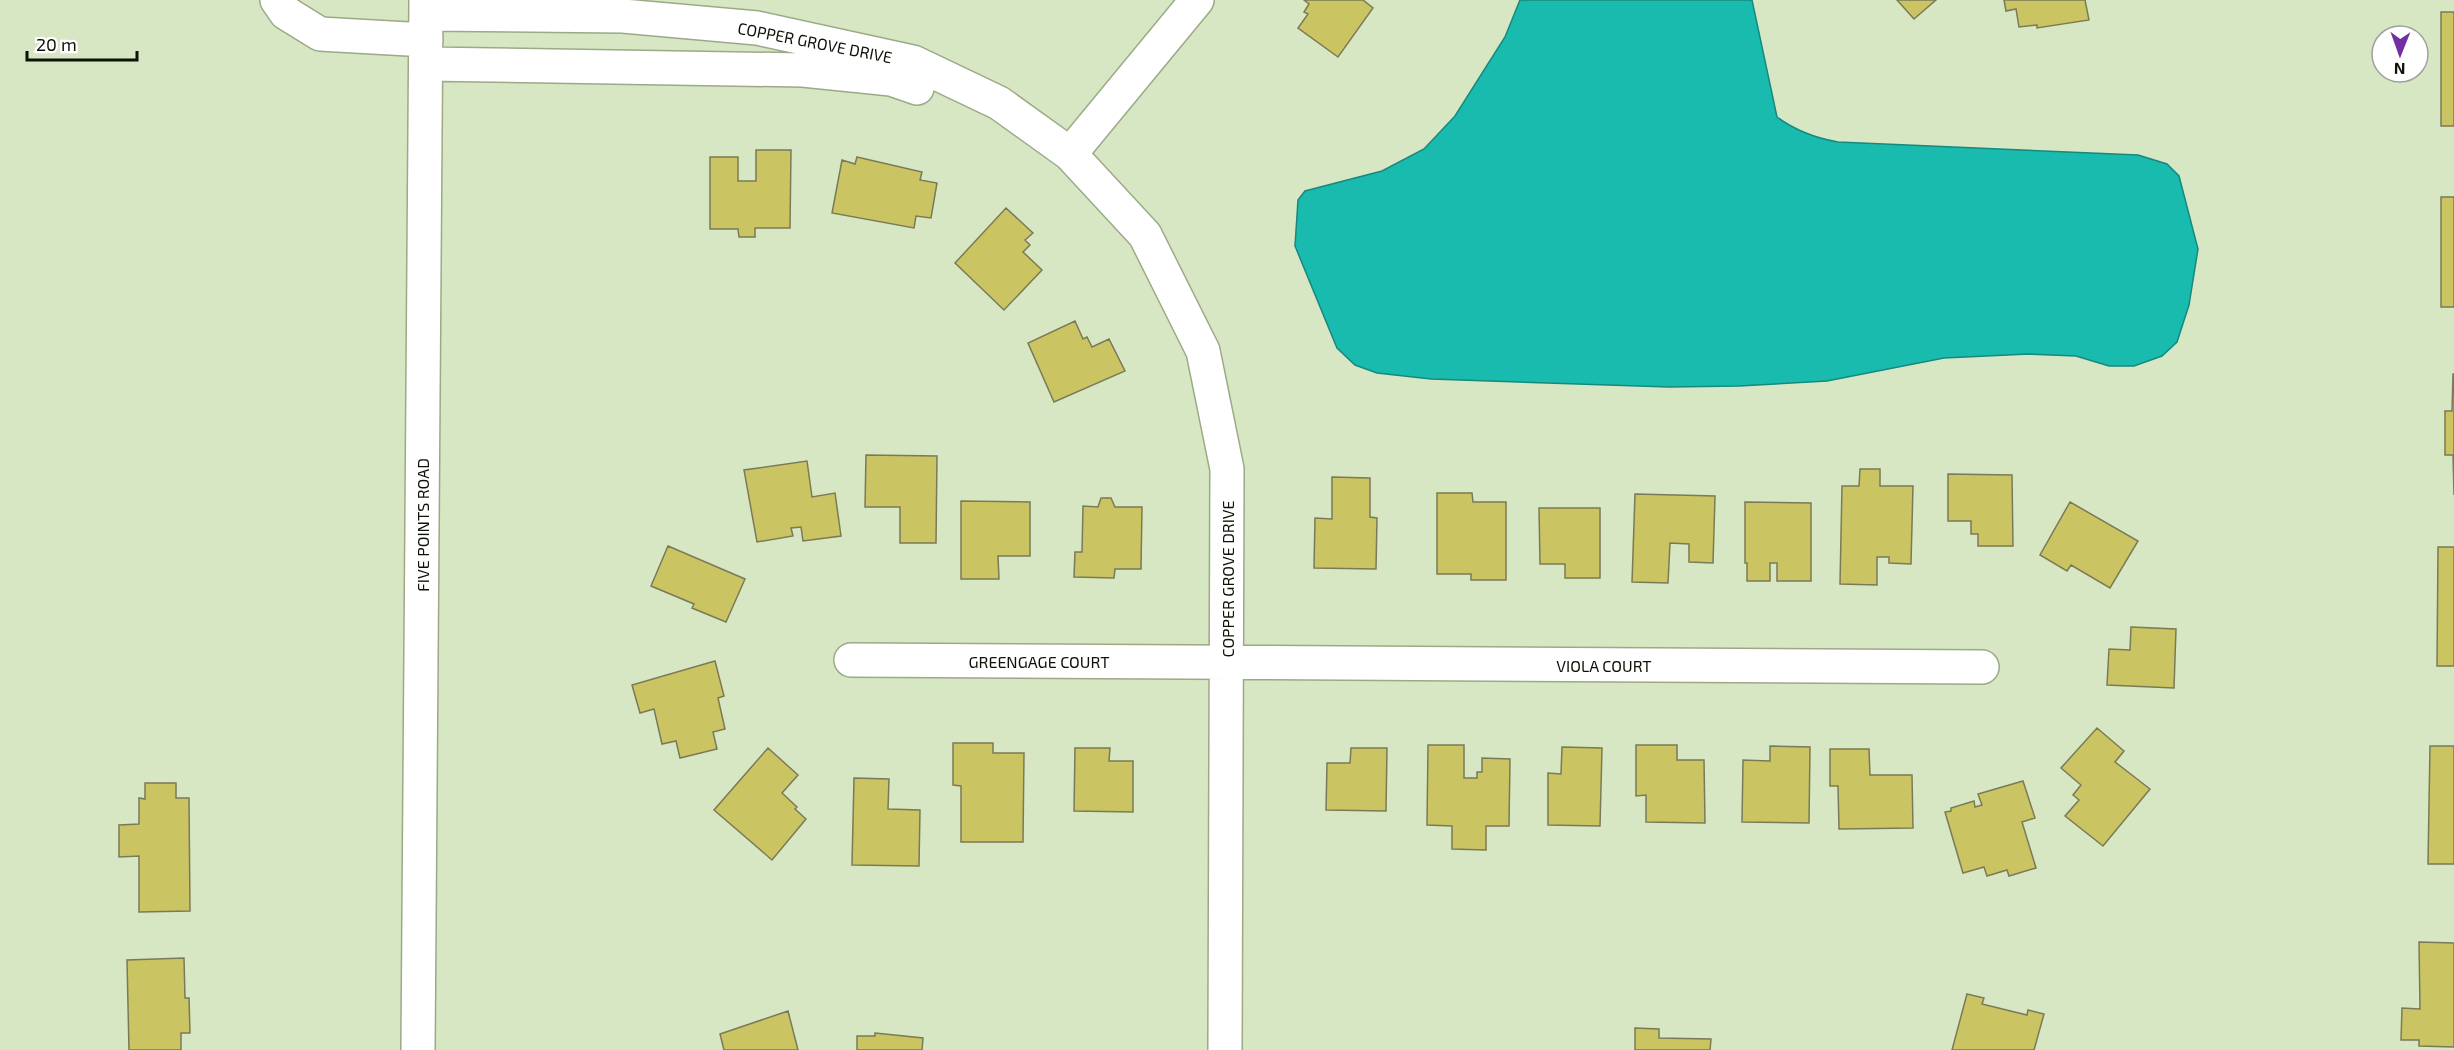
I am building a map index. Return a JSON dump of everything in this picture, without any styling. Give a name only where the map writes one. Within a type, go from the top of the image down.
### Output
[{"type":"street","points":[[278,0],[286,13],[320,34],[426,30]]},
{"type":"street","points":[[1070,153],[1197,0]]},
{"type":"street","name":"COPPER GROVE DRIVE","points":[[426,30],[623,16],[757,28],[913,62],[999,103],[1070,153],[1145,235],[1203,351],[1227,469],[1225,1050]]},
{"type":"street","name":"COPPER GROVE DRIVE","points":[[426,30],[891,79],[975,109],[1036,140],[1070,153]]},
{"type":"street","name":"FIVE POINTS ROAD","points":[[418,1050],[426,30]]},
{"type":"street","name":"GREENGAGE COURT","points":[[851,660],[1227,663]]},
{"type":"street","name":"VIOLA COURT","points":[[1227,663],[1982,667]]},
{"type":"water","points":[[1520,0],[1752,0],[1777,117],[1799,130],[1821,138],[1838,142],[2138,155],[2167,164],[2179,176],[2198,249],[2189,305],[2177,342],[2162,356],[2134,366],[2109,366],[2076,356],[2029,354],[1944,358],[1827,381],[1739,386],[1669,387],[1431,379],[1377,373],[1355,365],[1337,348],[1295,246],[1298,200],[1305,191],[1382,171],[1424,149],[1455,116],[1505,37]]},
{"type":"building","points":[[1304,0],[1363,0],[1373,8],[1338,57],[1298,28],[1308,14],[1304,12],[1309,4]]},
{"type":"building","points":[[1897,0],[1936,0],[1914,19]]},
{"type":"building","points":[[2004,0],[2085,0],[2089,20],[2037,28],[2037,25],[2019,27],[2016,9],[2006,11]]},
{"type":"building","points":[[2441,12],[2454,12],[2454,126],[2441,126]]},
{"type":"building","points":[[756,150],[791,150],[790,228],[755,228],[755,237],[739,237],[738,229],[710,229],[710,157],[738,157],[738,181],[756,181]]},
{"type":"building","points":[[857,157],[922,172],[920,180],[937,183],[931,218],[916,216],[914,228],[832,213],[842,160],[855,164]]},
{"type":"building","points":[[2441,197],[2454,197],[2454,307],[2441,307]]},
{"type":"building","points":[[1006,208],[1033,233],[1025,240],[1030,245],[1023,252],[1042,270],[1004,310],[955,263]]},
{"type":"building","points":[[1075,321],[1083,339],[1087,337],[1092,347],[1109,339],[1125,371],[1054,402],[1028,343]]},
{"type":"building","points":[[2453,374],[2454,495],[2453,455],[2445,455],[2445,411],[2452,411]]},
{"type":"building","points":[[866,455],[937,456],[936,543],[900,543],[900,507],[865,507]]},
{"type":"building","points":[[807,461],[812,497],[835,493],[841,536],[803,541],[801,527],[791,528],[793,536],[757,542],[744,470]]},
{"type":"building","points":[[1860,469],[1880,469],[1880,486],[1913,486],[1911,564],[1889,563],[1889,557],[1877,557],[1877,585],[1840,584],[1842,486],[1859,486]]},
{"type":"building","points":[[1948,474],[2012,475],[2013,546],[1978,546],[1978,534],[1971,534],[1971,521],[1948,521]]},
{"type":"building","points":[[1332,477],[1370,478],[1370,517],[1377,518],[1376,569],[1314,568],[1315,518],[1332,519]]},
{"type":"building","points":[[1437,493],[1472,493],[1473,502],[1506,502],[1506,580],[1471,580],[1471,574],[1437,574]]},
{"type":"building","points":[[1635,494],[1715,496],[1713,563],[1689,562],[1689,544],[1670,543],[1668,583],[1632,582]]},
{"type":"building","points":[[1101,498],[1111,498],[1115,507],[1142,507],[1141,569],[1115,569],[1114,578],[1074,577],[1075,552],[1082,552],[1083,506],[1098,507]]},
{"type":"building","points":[[961,501],[1030,502],[1030,556],[998,556],[999,579],[961,579]]},
{"type":"building","points":[[1745,502],[1811,503],[1811,581],[1777,581],[1777,563],[1770,563],[1770,581],[1747,581]]},
{"type":"building","points":[[2070,502],[2138,541],[2110,588],[2071,565],[2067,571],[2040,555]]},
{"type":"building","points":[[1539,508],[1600,508],[1600,578],[1565,578],[1565,564],[1540,564]]},
{"type":"building","points":[[668,546],[745,579],[726,622],[692,608],[694,604],[651,586]]},
{"type":"building","points":[[2438,547],[2454,547],[2454,666],[2437,666]]},
{"type":"building","points":[[2131,627],[2176,629],[2174,688],[2107,685],[2109,649],[2130,650]]},
{"type":"building","points":[[715,661],[724,696],[718,698],[725,729],[713,732],[717,749],[680,758],[676,741],[662,744],[654,709],[640,713],[632,685]]},
{"type":"building","points":[[2097,728],[2124,751],[2115,762],[2150,789],[2103,846],[2065,816],[2079,800],[2073,795],[2081,785],[2061,768]]},
{"type":"building","points":[[953,743],[993,743],[993,753],[1024,753],[1023,842],[961,842],[961,786],[953,785]]},
{"type":"building","points":[[1428,745],[1464,745],[1464,778],[1477,778],[1477,772],[1482,772],[1482,758],[1510,759],[1509,826],[1486,826],[1486,850],[1452,849],[1452,826],[1427,825]]},
{"type":"building","points":[[1636,745],[1677,745],[1677,760],[1704,760],[1705,823],[1646,822],[1646,795],[1636,796]]},
{"type":"building","points":[[1770,746],[1810,747],[1809,823],[1742,822],[1743,760],[1770,761]]},
{"type":"building","points":[[2430,746],[2454,746],[2454,864],[2428,864]]},
{"type":"building","points":[[1562,747],[1602,748],[1600,826],[1548,825],[1548,773],[1561,774]]},
{"type":"building","points":[[768,748],[798,775],[782,793],[806,819],[772,860],[714,810]]},
{"type":"building","points":[[1075,748],[1110,748],[1109,761],[1133,761],[1133,812],[1074,811]]},
{"type":"building","points":[[1351,748],[1387,748],[1386,811],[1326,810],[1327,763],[1350,763]]},
{"type":"building","points":[[1830,749],[1869,749],[1870,775],[1912,775],[1913,828],[1839,829],[1838,786],[1830,786]]},
{"type":"building","points":[[854,778],[889,779],[888,809],[920,810],[919,866],[852,865]]},
{"type":"building","points":[[2023,781],[2035,818],[2022,822],[2036,868],[2009,876],[2007,870],[1987,876],[1984,867],[1963,873],[1945,812],[1974,801],[1975,807],[1982,805],[1978,794]]},
{"type":"building","points":[[145,783],[176,783],[176,798],[189,798],[190,911],[139,912],[139,856],[119,857],[119,825],[139,824],[139,798],[145,799]]},
{"type":"building","points":[[2419,942],[2454,943],[2454,1047],[2419,1046],[2419,1040],[2401,1040],[2402,1008],[2420,1009]]},
{"type":"building","points":[[184,958],[185,998],[189,998],[190,1033],[181,1033],[181,1050],[129,1050],[127,960]]},
{"type":"building","points":[[1967,994],[1984,998],[1982,1004],[2027,1015],[2028,1010],[2044,1014],[2034,1050],[1952,1050]]},
{"type":"building","points":[[788,1011],[798,1050],[724,1050],[720,1034]]},
{"type":"building","points":[[1635,1028],[1659,1029],[1659,1038],[1711,1039],[1710,1050],[1635,1050]]},
{"type":"building","points":[[875,1033],[923,1038],[922,1050],[857,1050],[857,1036],[875,1036]]}]
